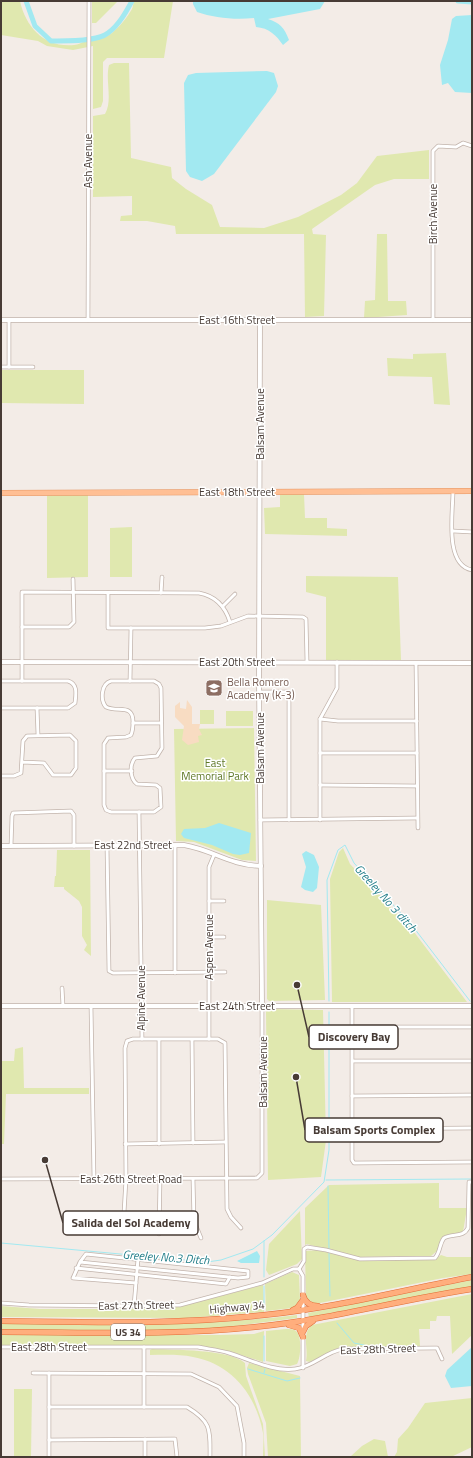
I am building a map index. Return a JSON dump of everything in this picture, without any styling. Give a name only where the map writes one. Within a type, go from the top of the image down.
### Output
[{"type":"highway","name":"Highway 34","points":[[1,1321],[188,1321],[303,1311],[472,1277]]},
{"type":"highway","name":"Highway 34","points":[[1,1332],[213,1331],[318,1319],[472,1290]]},
{"type":"highway","points":[[288,1312],[297,1308],[303,1298],[308,1304],[327,1306]]},
{"type":"highway","points":[[280,1324],[296,1326],[303,1334],[309,1323],[318,1319]]},
{"type":"main road","name":"East 18th Street","points":[[1,493],[472,491]]},
{"type":"street","name":"Ash Avenue","points":[[88,320],[89,1]]},
{"type":"street","name":"Birch Avenue","points":[[432,320],[433,151],[438,146],[456,147],[463,144],[472,146]]},
{"type":"street","name":"East 16th Street","points":[[1,320],[472,320]]},
{"type":"street","name":"Balsam Avenue","points":[[260,320],[257,616],[262,866],[262,1168],[260,1176]]},
{"type":"street","points":[[9,321],[9,366]]},
{"type":"street","points":[[1,367],[33,367]]},
{"type":"street","points":[[453,491],[454,554],[460,563],[472,570]]},
{"type":"street","points":[[453,530],[472,532]]},
{"type":"street","points":[[161,593],[162,577]]},
{"type":"street","points":[[22,627],[69,627],[74,622],[73,579]]},
{"type":"street","points":[[22,681],[22,592],[204,594],[217,599],[223,606],[230,622]]},
{"type":"street","points":[[108,593],[108,628],[204,628],[221,626],[239,618],[298,615],[306,620],[307,662]]},
{"type":"street","points":[[223,606],[235,594]]},
{"type":"street","points":[[130,681],[131,628]]},
{"type":"street","name":"East 20th Street","points":[[1,662],[472,663]]},
{"type":"street","points":[[320,820],[320,719],[337,688],[337,662]]},
{"type":"street","points":[[416,663],[418,828]]},
{"type":"street","points":[[1,681],[68,680],[74,684],[76,700],[72,706],[1,708]]},
{"type":"street","points":[[111,681],[130,681],[154,681],[159,684],[161,723],[160,752],[154,756],[135,758],[132,763],[132,771],[133,780],[136,784],[156,785],[161,790],[162,806],[158,810],[111,812],[106,810],[104,805],[105,741],[108,738],[130,735],[133,732],[133,723],[131,712],[126,709],[109,709],[103,703],[103,689],[106,683],[111,681]]},
{"type":"street","points":[[259,692],[289,692],[289,820]]},
{"type":"street","points":[[37,708],[38,735]]},
{"type":"street","points":[[320,719],[338,721],[417,721]]},
{"type":"street","points":[[133,723],[161,723]]},
{"type":"street","points":[[1,776],[19,775],[22,771],[22,762],[23,740],[27,736],[70,735],[76,742],[75,772],[70,776],[56,776],[50,772],[47,765],[44,763],[22,762]]},
{"type":"street","points":[[320,753],[417,753]]},
{"type":"street","points":[[104,771],[132,771]]},
{"type":"street","points":[[320,785],[417,786]]},
{"type":"street","points":[[11,846],[13,814],[15,812],[73,813],[74,846]]},
{"type":"street","name":"Alpine Avenue","points":[[112,1230],[124,1213],[126,1179],[125,1044],[129,1040],[142,1039],[139,812]]},
{"type":"street","points":[[260,820],[417,818]]},
{"type":"street","points":[[175,845],[175,973]]},
{"type":"street","name":"East 22nd Street","points":[[1,846],[175,845],[198,848],[234,863],[262,866]]},
{"type":"street","points":[[107,846],[109,971],[113,973],[225,972]]},
{"type":"street","name":"Aspen Avenue","points":[[209,1039],[209,867],[214,855]]},
{"type":"street","points":[[209,901],[224,901]]},
{"type":"street","points":[[209,937],[224,938]]},
{"type":"street","points":[[62,988],[63,1006]]},
{"type":"street","name":"East 24th Street","points":[[1,1006],[472,1006]]},
{"type":"street","points":[[91,1006],[94,1179]]},
{"type":"street","points":[[352,1007],[352,1160],[354,1163],[472,1162]]},
{"type":"street","points":[[352,1027],[472,1027]]},
{"type":"street","points":[[142,1039],[221,1039],[224,1042],[226,1047],[225,1142],[227,1209],[231,1217],[241,1228]]},
{"type":"street","points":[[159,1040],[159,1144]]},
{"type":"street","points":[[192,1040],[194,1143]]},
{"type":"street","points":[[353,1061],[472,1061]]},
{"type":"street","points":[[352,1096],[472,1095]]},
{"type":"street","points":[[352,1129],[472,1128]]},
{"type":"street","points":[[125,1144],[225,1142]]},
{"type":"street","name":"East 26th Street Road","points":[[1,1179],[226,1179],[253,1178],[260,1176]]},
{"type":"street","points":[[159,1234],[160,1179]]},
{"type":"street","points":[[193,1179],[194,1221],[201,1238]]},
{"type":"street","points":[[303,1368],[303,1276],[299,1269],[304,1261],[304,1249],[307,1247],[326,1250],[360,1259],[435,1258],[440,1252],[441,1244],[444,1238],[463,1234],[468,1228],[470,1182],[472,1182]]},
{"type":"street","points":[[80,1262],[238,1278],[248,1277],[248,1272],[86,1254],[80,1262],[76,1268],[73,1278],[136,1283]]},
{"type":"street","points":[[134,1306],[136,1268],[138,1259]]},
{"type":"street","points":[[76,1268],[226,1284],[231,1277]]},
{"type":"street","name":"East 27th Street","points":[[1,1303],[28,1305],[180,1305],[262,1283],[293,1268],[299,1269]]},
{"type":"street","name":"East 28th Street","points":[[1,1347],[210,1348],[275,1368],[290,1370],[303,1368],[315,1363],[333,1352],[351,1348],[438,1348],[442,1359]]},
{"type":"street","points":[[144,1347],[144,1407]]},
{"type":"street","points":[[49,1373],[49,1457]]},
{"type":"street","points":[[33,1374],[191,1374],[219,1387],[237,1406],[244,1443],[244,1457]]},
{"type":"street","points":[[49,1407],[187,1407],[201,1416],[210,1430],[210,1457]]},
{"type":"street","points":[[145,1439],[145,1457]]},
{"type":"street","points":[[49,1440],[175,1439],[177,1457]]},
{"type":"green space","points":[[1,1],[20,1],[27,20],[32,28],[46,40],[64,45],[76,45],[86,41],[103,38],[112,33],[128,16],[134,1],[173,1],[164,58],[107,58],[103,62],[103,101],[101,107],[93,109],[93,46],[73,50],[47,46],[38,41],[1,35]]},
{"type":"green space","points":[[92,1],[118,1],[96,23],[92,23]]},
{"type":"green space","points":[[114,63],[129,63],[131,158],[171,167],[172,178],[186,189],[212,205],[220,227],[264,228],[298,217],[341,195],[357,183],[377,156],[429,150],[429,179],[394,179],[375,185],[312,229],[313,234],[326,235],[324,316],[305,317],[304,234],[176,234],[175,226],[147,221],[120,221],[121,216],[132,215],[132,196],[93,197],[93,116],[105,114],[107,109],[109,97],[108,71],[109,65]]},
{"type":"green space","points":[[377,234],[387,234],[388,301],[406,301],[407,315],[364,318],[365,301],[375,300]]},
{"type":"green space","points":[[446,353],[450,405],[434,404],[432,377],[388,376],[387,358],[413,359],[413,354]]},
{"type":"green space","points":[[1,370],[84,370],[84,404],[1,403]]},
{"type":"green space","points":[[280,494],[304,494],[305,518],[327,518],[327,528],[347,529],[347,536],[265,534],[264,508],[280,507]]},
{"type":"green space","points":[[47,495],[88,495],[88,577],[47,578]]},
{"type":"green space","points":[[132,527],[132,577],[110,577],[110,528]]},
{"type":"green space","points":[[306,576],[398,577],[401,660],[326,660],[326,597],[306,592]]},
{"type":"green space","points":[[200,710],[214,710],[214,724],[200,724]]},
{"type":"green space","points":[[226,711],[253,711],[253,726],[226,726]]},
{"type":"green space","name":"East Memorial Park","points":[[254,728],[256,861],[242,860],[194,842],[176,841],[174,729]]},
{"type":"green space","points":[[343,848],[350,864],[411,928],[467,1002],[332,1002],[330,879],[339,852]]},
{"type":"green space","points":[[57,850],[90,850],[91,956],[84,950],[87,945],[82,936],[82,907],[79,901],[64,889],[64,887],[54,887]]},
{"type":"green space","points":[[267,900],[321,905],[325,1000],[269,1001],[267,999]]},
{"type":"green space","points":[[269,1009],[323,1010],[326,1140],[321,1177],[268,1180],[266,1012]]},
{"type":"green space","points":[[23,1047],[24,1088],[89,1088],[89,1094],[6,1094],[4,1144],[1,1144],[1,1061],[14,1061],[15,1049]]},
{"type":"green space","points":[[439,1183],[439,1208],[467,1208],[463,1232],[446,1235],[441,1238],[438,1250],[431,1256],[355,1257],[307,1244],[305,1245],[305,1208],[329,1185]]},
{"type":"green space","points":[[300,1211],[302,1259],[297,1264],[269,1275],[266,1270],[269,1244]]},
{"type":"green space","points":[[319,1250],[364,1260],[436,1259],[441,1255],[447,1257],[472,1257],[472,1274],[443,1278],[315,1304],[306,1298],[305,1251]]},
{"type":"green space","points":[[292,1272],[299,1275],[300,1300],[293,1308],[266,1311],[265,1284]]},
{"type":"green space","points":[[472,1280],[472,1287],[309,1317],[308,1313]]},
{"type":"green space","points":[[263,1285],[264,1312],[187,1318],[1,1317],[1,1306],[40,1309],[160,1309],[182,1306]]},
{"type":"green space","points":[[472,1294],[472,1335],[452,1354],[450,1316],[437,1316],[436,1321],[430,1321],[430,1329],[419,1329],[420,1346],[342,1346],[310,1362],[306,1361],[306,1337],[312,1325]]},
{"type":"green space","points":[[297,1315],[297,1318],[212,1329],[1,1330],[1,1323],[186,1323],[260,1319]]},
{"type":"green space","points":[[293,1329],[299,1337],[300,1352],[297,1364],[290,1366],[266,1361],[266,1331]]},
{"type":"green space","points":[[264,1331],[263,1362],[238,1354],[201,1346],[1,1345],[1,1335],[219,1335],[254,1334]]},
{"type":"green space","points":[[150,1350],[201,1351],[227,1355],[237,1358],[245,1363],[246,1376],[263,1424],[265,1457],[263,1457],[263,1433],[260,1419],[255,1406],[240,1383],[219,1366],[207,1361],[188,1356],[150,1355]]},
{"type":"green space","points":[[249,1363],[300,1376],[301,1457],[268,1457],[266,1423],[248,1374],[247,1368]]},
{"type":"green space","points":[[14,1389],[32,1389],[31,1457],[14,1457]]},
{"type":"green space","points":[[472,1398],[472,1447],[451,1457],[394,1457],[397,1452],[398,1439],[408,1428],[425,1403]]},
{"type":"green space","points":[[374,1439],[385,1441],[388,1457],[350,1457],[362,1446]]},
{"type":"sand","points":[[187,700],[192,707],[192,724],[200,724],[199,729],[202,735],[198,736],[199,742],[188,745],[182,740],[184,726],[175,717],[175,706],[180,702],[180,708],[186,709]]},
{"type":"water","points":[[193,1],[325,1],[320,9],[268,19],[279,24],[285,32],[289,40],[283,45],[272,33],[265,29],[256,27],[254,18],[239,19],[210,16],[197,12]]},
{"type":"water","points":[[472,15],[472,93],[455,92],[448,83],[442,85],[440,65],[448,40],[452,19],[456,16]]},
{"type":"water","points":[[267,71],[274,73],[278,86],[276,92],[214,174],[202,181],[190,177],[186,171],[184,83],[188,75],[196,73]]},
{"type":"water","points":[[219,823],[251,833],[249,853],[240,855],[233,854],[212,845],[184,838],[181,834],[184,829],[205,828]]},
{"type":"water","points":[[306,851],[314,855],[319,867],[317,888],[313,892],[305,890],[301,887],[306,867],[302,854]]},
{"type":"water","points":[[257,1251],[260,1256],[259,1263],[241,1263],[237,1261]]},
{"type":"water","points":[[472,1347],[472,1386],[451,1388],[445,1376],[447,1370]]},
{"type":"waterway","points":[[26,1],[35,26],[51,41],[72,41],[103,36],[112,30],[119,22],[132,1]]},
{"type":"waterway","points":[[458,1],[472,2]]},
{"type":"waterway","name":"Greeley No 3 ditch","points":[[329,1001],[327,880],[338,850],[345,845],[354,863],[411,924],[470,1001]]},
{"type":"waterway","name":"Greeley No.3 Ditch","points":[[1,1243],[207,1262],[221,1260],[253,1249],[272,1235],[324,1182],[329,1150],[329,1012]]},
{"type":"waterway","points":[[326,1180],[472,1179]]},
{"type":"waterway","points":[[328,1186],[329,1249]]},
{"type":"waterway","points":[[264,1241],[264,1277]]},
{"type":"waterway","points":[[329,1253],[330,1296]]},
{"type":"waterway","points":[[264,1286],[264,1309]]},
{"type":"waterway","points":[[337,1323],[354,1343],[364,1345]]},
{"type":"waterway","points":[[264,1336],[264,1361]]},
{"type":"waterway","points":[[248,1369],[287,1381],[300,1378]]},
{"type":"waterway","points":[[264,1373],[265,1369]]},
{"type":"place","name":"Bella Romero Academy (K-3)","points":[[214,688]]},
{"type":"place","name":"Discovery Bay","points":[[297,985]]},
{"type":"place","name":"Balsam Sports Complex","points":[[296,1077]]},
{"type":"place","name":"Salida del Sol Academy","points":[[45,1160]]}]
